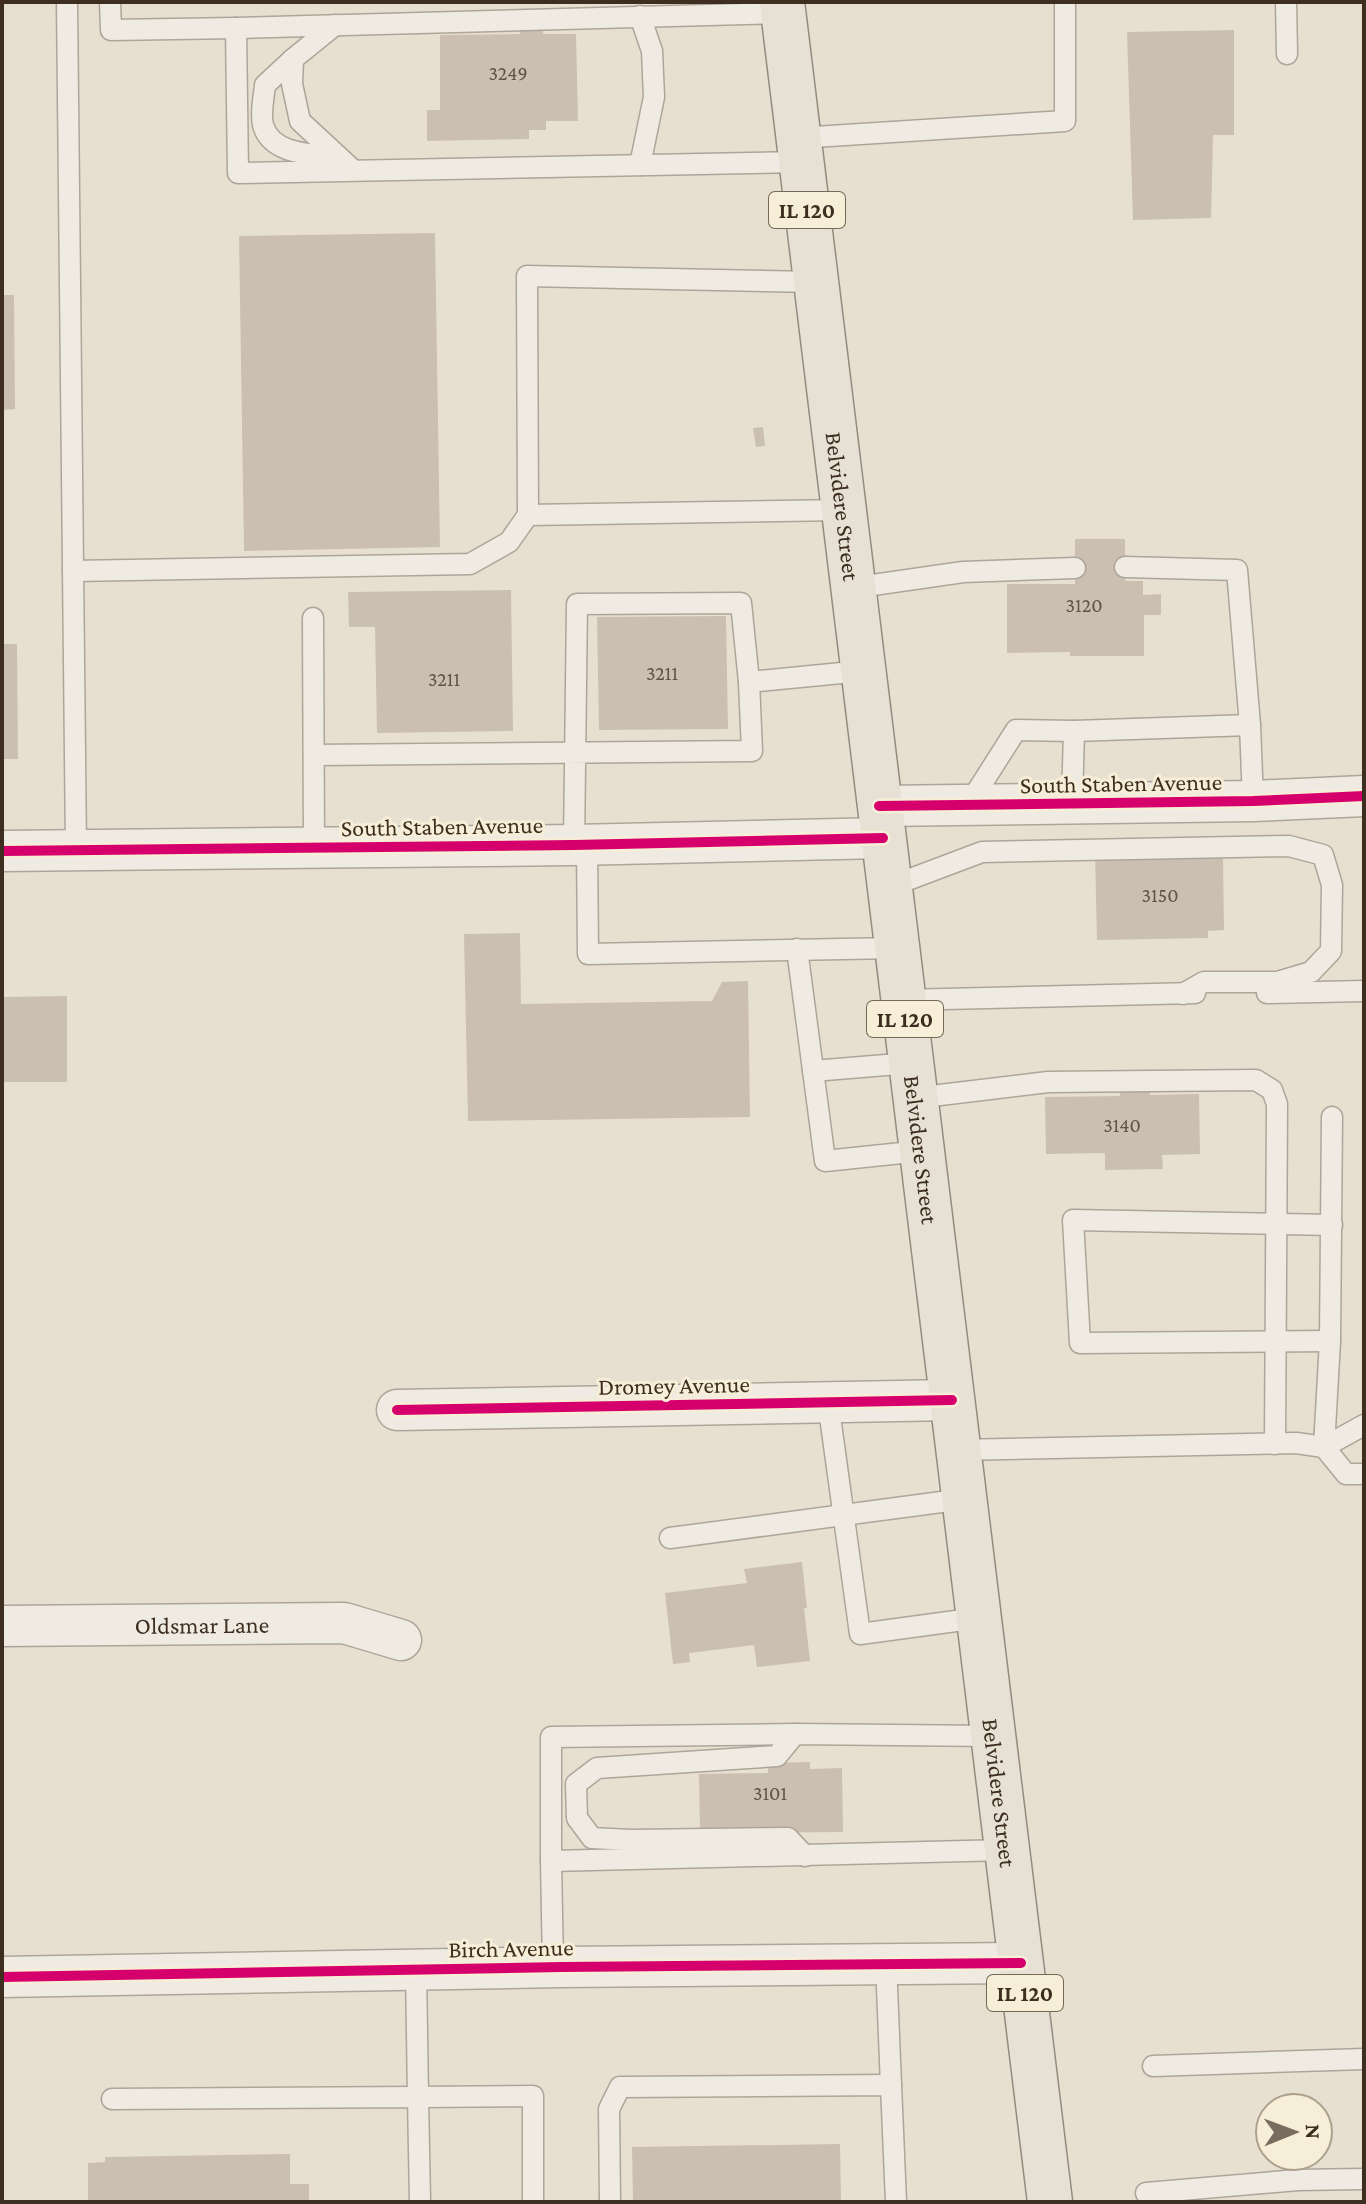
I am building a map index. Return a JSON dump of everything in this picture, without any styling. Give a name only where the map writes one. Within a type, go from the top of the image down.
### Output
[{"type":"main road","name":"Belvidere Street","points":[[783,8],[1050,2202]]},
{"type":"street","name":"South Staben Avenue","points":[[2,851],[580,844],[881,822],[969,804],[1253,801],[1364,796]]},
{"type":"street","name":"Dromey Avenue","points":[[397,1410],[952,1400]]},
{"type":"street","name":"Oldsmar Lane","points":[[2,1626],[344,1623],[401,1640]]},
{"type":"street","name":"Birch Avenue","points":[[2,1977],[553,1967],[1021,1963]]},
{"type":"lane","points":[[67,2],[76,850]]},
{"type":"lane","points":[[110,2],[111,30],[640,16],[783,8]]},
{"type":"lane","points":[[236,28],[238,173],[640,165],[1065,121],[1065,2]]},
{"type":"lane","points":[[1286,2],[1287,54]]},
{"type":"lane","points":[[640,16],[652,51],[654,97],[640,165]]},
{"type":"lane","points":[[335,25],[265,85],[263,125],[275,142],[293,152],[337,157]]},
{"type":"lane","points":[[293,59],[292,84],[300,121],[353,170]]},
{"type":"lane","points":[[73,571],[470,564],[509,542],[528,515],[527,276],[816,282]]},
{"type":"lane","points":[[528,515],[843,510]]},
{"type":"lane","points":[[1125,567],[1237,570],[1253,801]]},
{"type":"lane","points":[[852,588],[963,572],[1075,568]]},
{"type":"lane","points":[[314,755],[575,753],[752,751],[741,603],[577,604],[575,753],[588,954],[896,948]]},
{"type":"lane","points":[[313,618],[314,847]]},
{"type":"lane","points":[[749,682],[862,671]]},
{"type":"lane","points":[[969,804],[1016,730],[1250,725]]},
{"type":"lane","points":[[1072,803],[1074,731]]},
{"type":"lane","points":[[889,887],[982,852],[1289,846],[1323,855],[1332,885],[1331,951],[1311,972],[1277,982],[1204,982],[1183,994]]},
{"type":"lane","points":[[797,949],[825,1161],[921,1151]]},
{"type":"lane","points":[[903,1000],[1364,991]]},
{"type":"lane","points":[[813,1071],[912,1080],[1256,1080],[1272,1090],[1277,1104],[1275,1444]]},
{"type":"lane","points":[[1332,1117],[1330,1341],[1324,1447],[1346,1474],[1364,1474]]},
{"type":"lane","points":[[1330,1341],[1080,1343],[1073,1220],[1332,1225]]},
{"type":"lane","points":[[828,1402],[860,1634],[978,1618]]},
{"type":"lane","points":[[958,1450],[1275,1444],[1324,1447],[1364,1425]]},
{"type":"lane","points":[[670,1538],[964,1499]]},
{"type":"lane","points":[[553,1967],[551,1737],[795,1734],[993,1736]]},
{"type":"lane","points":[[795,1734],[777,1756],[597,1768],[576,1784],[577,1818],[592,1838],[788,1838],[805,1856]]},
{"type":"lane","points":[[551,1861],[1007,1850]]},
{"type":"lane","points":[[886,1963],[896,2202]]},
{"type":"lane","points":[[416,1969],[420,2202]]},
{"type":"lane","points":[[1153,2066],[1364,2059]]},
{"type":"lane","points":[[610,2202],[609,2109],[620,2087],[891,2085]]},
{"type":"lane","points":[[112,2099],[533,2096],[533,2202]]},
{"type":"lane","points":[[1146,2193],[1298,2180],[1364,2179]]},
{"type":"building","points":[[543,25],[543,34],[576,34],[578,121],[546,121],[546,130],[529,130],[529,139],[427,141],[427,110],[440,110],[440,35],[520,34],[520,26]]},
{"type":"building","points":[[1234,30],[1234,135],[1213,135],[1211,218],[1133,220],[1127,32]]},
{"type":"building","points":[[435,233],[440,547],[244,551],[239,236]]},
{"type":"building","points":[[2,295],[14,295],[15,409],[2,410]]},
{"type":"building","points":[[763,427],[765,446],[756,447],[753,428]]},
{"type":"building","points":[[1075,539],[1125,539],[1125,581],[1143,581],[1143,595],[1161,594],[1161,615],[1144,615],[1144,656],[1007,653],[1007,584],[1075,584]]},
{"type":"building","points":[[511,590],[513,731],[377,733],[375,627],[349,627],[348,592]]},
{"type":"building","points":[[726,616],[728,729],[599,730],[597,617]]},
{"type":"building","points":[[2,644],[17,644],[18,759],[2,759]]},
{"type":"building","points":[[1183,852],[1183,859],[1223,858],[1224,930],[1208,931],[1208,938],[1097,940],[1095,854]]},
{"type":"building","points":[[520,933],[521,1004],[712,1001],[722,982],[748,981],[750,1117],[468,1121],[464,934]]},
{"type":"building","points":[[67,996],[67,1082],[2,1082],[2,997]]},
{"type":"building","points":[[1150,1088],[1150,1095],[1199,1094],[1200,1154],[1162,1155],[1163,1169],[1105,1170],[1105,1153],[1046,1154],[1045,1097],[1120,1096],[1119,1089]]},
{"type":"building","points":[[802,1562],[810,1661],[757,1667],[754,1645],[689,1653],[690,1662],[673,1664],[665,1593],[747,1583],[744,1569]]},
{"type":"building","points":[[810,1762],[810,1769],[842,1768],[843,1832],[700,1830],[699,1774],[768,1773],[768,1763]]},
{"type":"building","points":[[840,2144],[841,2202],[633,2202],[632,2147]]},
{"type":"building","points":[[290,2154],[290,2184],[309,2184],[309,2202],[88,2202],[88,2163],[105,2162],[105,2157]]},
{"type":"cycle path","points":[[879,806],[1253,801],[1364,796]]},
{"type":"cycle path","points":[[2,851],[574,845],[883,838]]},
{"type":"cycle path","points":[[397,1410],[952,1400]]},
{"type":"cycle path","points":[[2,1977],[1021,1963]]}]
